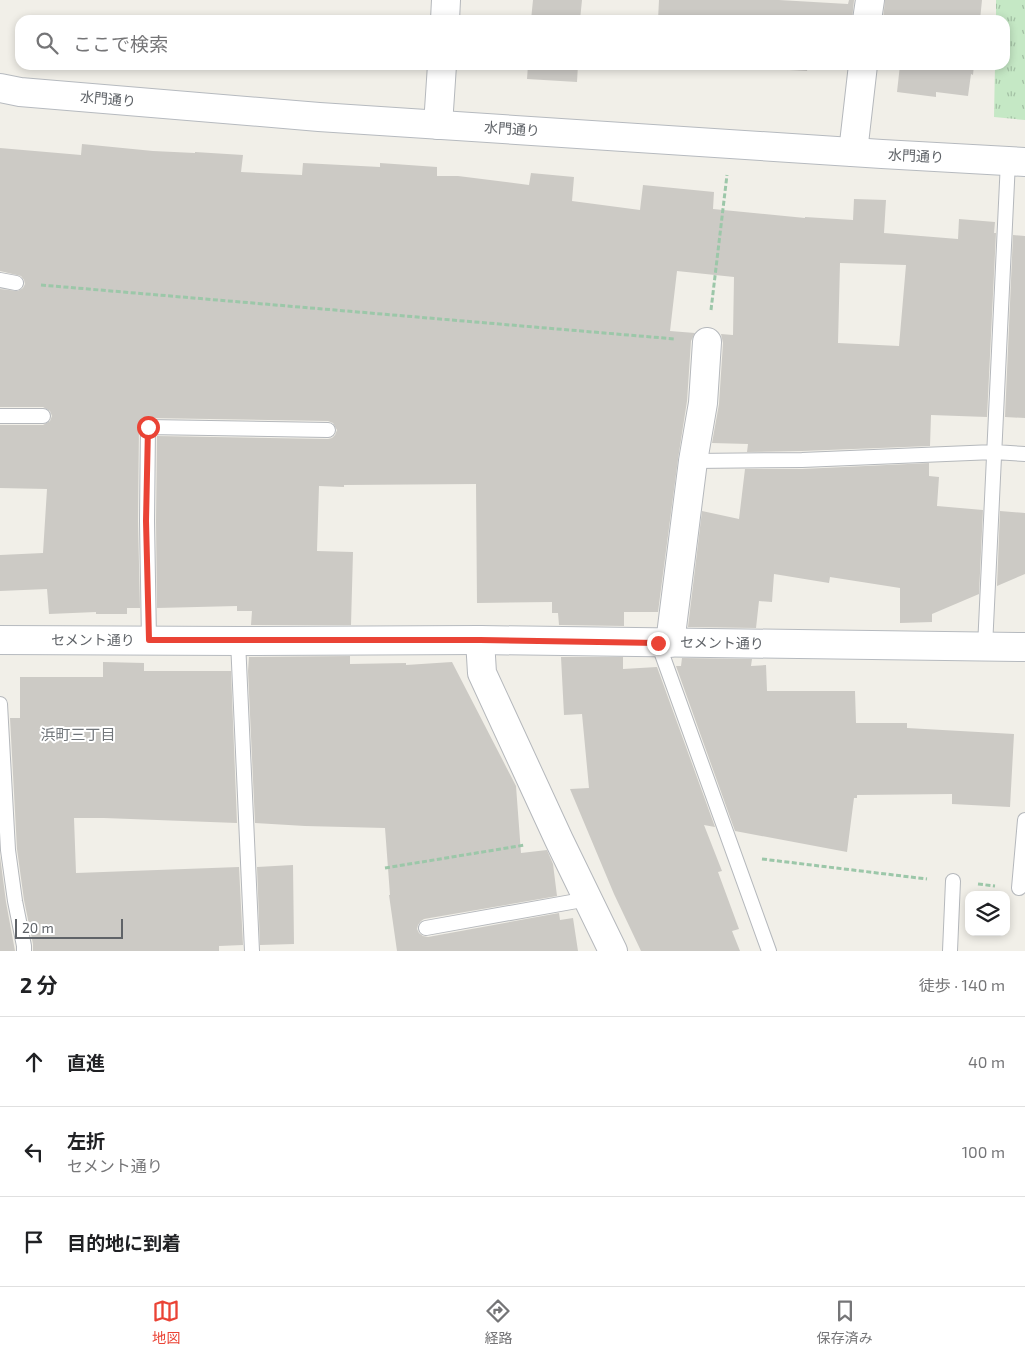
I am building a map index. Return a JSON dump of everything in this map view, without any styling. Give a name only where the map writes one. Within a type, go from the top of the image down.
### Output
[{"type":"street","points":[[445,15],[446,0]]},
{"type":"street","points":[[868,15],[870,0]]},
{"type":"street","points":[[438,125],[442,70]]},
{"type":"street","points":[[853,152],[862,70]]},
{"type":"street","name":"水門通り","points":[[0,88],[40,94],[319,117],[1017,161]]},
{"type":"street","points":[[664,643],[703,403],[707,342]]},
{"type":"street","name":"セメント通り","points":[[0,640],[480,640],[1025,647]]},
{"type":"street","points":[[480,640],[482,673],[559,840],[613,951]]},
{"type":"lane","points":[[985,647],[994,452],[1017,161]]},
{"type":"lane","points":[[0,280],[16,283]]},
{"type":"lane","points":[[0,416],[43,416]]},
{"type":"lane","points":[[149,640],[146,521],[148,427],[328,430]]},
{"type":"lane","points":[[693,461],[802,460],[994,452],[1025,454]]},
{"type":"lane","points":[[238,641],[252,951]]},
{"type":"lane","points":[[664,643],[734,856],[769,951]]},
{"type":"lane","points":[[0,704],[8,850],[24,951]]},
{"type":"lane","points":[[1019,888],[1025,820]]},
{"type":"lane","points":[[950,951],[953,881]]},
{"type":"lane","points":[[426,928],[588,899]]},
{"type":"path","points":[[16,283],[707,342],[731,144]]},
{"type":"path","points":[[385,868],[559,840]]},
{"type":"path","points":[[734,856],[888,875],[1019,888]]},
{"type":"green space","points":[[996,0],[1025,0],[1025,120],[994,117],[995,70],[1010,70],[1010,15],[996,15]]},
{"type":"building","points":[[533,0],[582,0],[580,15],[532,15]]},
{"type":"building","points":[[659,0],[779,0],[848,4],[849,0],[854,0],[852,15],[658,15]]},
{"type":"building","points":[[885,0],[982,0],[980,15],[884,15]]},
{"type":"building","points":[[528,70],[578,70],[577,82],[527,79]]},
{"type":"building","points":[[899,70],[974,70],[973,75],[971,74],[968,96],[936,92],[936,97],[897,92]]},
{"type":"building","points":[[82,144],[153,151],[243,155],[241,172],[302,175],[303,163],[380,167],[380,163],[437,167],[437,176],[458,176],[529,185],[531,173],[574,177],[572,201],[640,210],[643,185],[714,192],[713,209],[805,218],[853,220],[854,199],[886,200],[884,233],[958,239],[959,219],[995,222],[987,417],[931,415],[930,446],[747,452],[748,444],[712,443],[719,404],[723,343],[721,334],[733,335],[734,277],[677,271],[670,331],[695,333],[691,341],[687,401],[658,612],[624,612],[624,626],[559,625],[558,613],[552,613],[552,602],[477,603],[476,484],[319,486],[317,551],[353,552],[351,625],[251,625],[252,611],[237,611],[237,606],[157,608],[157,436],[328,439],[335,435],[337,430],[333,423],[328,421],[148,418],[140,423],[139,427],[138,521],[140,608],[127,608],[127,614],[96,614],[96,612],[49,614],[47,589],[0,591],[0,555],[43,553],[47,489],[0,488],[0,425],[43,425],[50,421],[52,416],[50,411],[43,407],[0,407],[0,289],[18,291],[25,284],[21,276],[0,271],[0,148],[81,155]],"holes":[[[840,263],[906,265],[899,346],[838,343]]]},
{"type":"building","points":[[1013,235],[1025,236],[1025,418],[1005,417]]},
{"type":"building","points":[[929,463],[929,476],[939,477],[937,506],[983,510],[979,594],[932,614],[932,622],[900,623],[900,588],[830,577],[829,583],[774,574],[772,602],[759,601],[756,628],[688,627],[702,511],[739,519],[745,469],[802,469]]},
{"type":"building","points":[[1000,511],[1025,513],[1025,574],[997,586]]},
{"type":"building","points":[[350,656],[350,664],[406,663],[406,665],[452,662],[516,786],[521,853],[547,850],[553,864],[557,896],[424,919],[418,925],[419,933],[428,937],[559,913],[560,920],[573,918],[578,951],[397,951],[389,895],[385,828],[255,823],[248,671],[249,657]]},
{"type":"building","points":[[561,657],[623,657],[623,669],[657,667],[715,827],[704,825],[722,871],[718,872],[739,929],[732,931],[740,951],[641,951],[614,894],[570,789],[589,788],[582,714],[564,715]]},
{"type":"building","points":[[682,658],[752,659],[751,666],[766,665],[767,691],[855,691],[856,723],[907,723],[907,728],[1014,734],[1010,807],[952,804],[952,794],[857,795],[857,798],[854,798],[847,852],[735,831],[676,666],[681,666]]},
{"type":"building","points":[[103,662],[144,663],[144,671],[231,671],[237,823],[74,818],[76,873],[239,867],[243,945],[219,946],[219,951],[33,951],[17,849],[10,718],[20,718],[20,677],[103,677]]},
{"type":"building","points":[[0,856],[6,902],[15,951],[0,951]]},
{"type":"building","points":[[293,865],[294,944],[260,945],[257,867]]},
{"type":"district","name":"浜町三丁目","points":[[78,735]]},
{"type":"route","points":[[148,427],[146,521],[149,640],[480,640],[658,643]]}]
